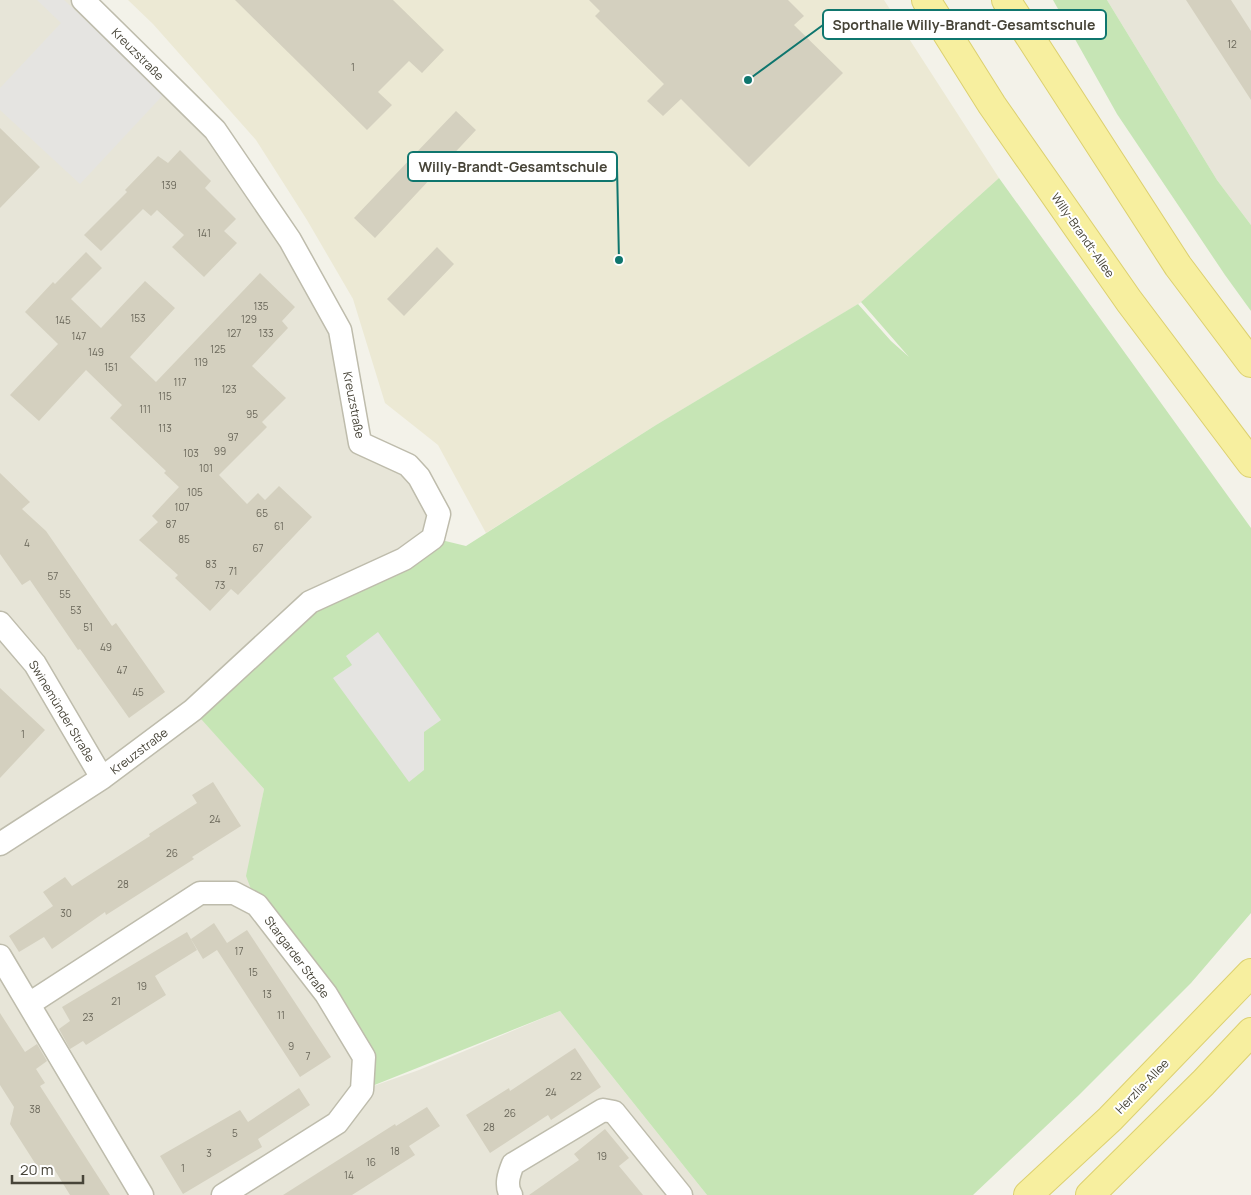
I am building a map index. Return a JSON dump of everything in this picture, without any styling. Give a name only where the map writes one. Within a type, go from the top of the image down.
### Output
[{"type":"main road","name":"Willy-Brandt-Allee","points":[[926,0],[992,105],[1123,293],[1251,462]]},
{"type":"main road","points":[[1006,0],[1178,266],[1251,363]]},
{"type":"main road","name":"Herzlia-Allee","points":[[1028,1195],[1110,1119],[1251,973]]},
{"type":"main road","points":[[1090,1195],[1204,1083],[1251,1032]]},
{"type":"street","name":"Kreuzstraße","points":[[0,844],[102,778],[194,710],[310,602],[404,559],[432,538],[438,514],[419,477],[408,465],[360,443],[340,330],[290,240],[215,130],[83,0]]},
{"type":"street","name":"Swinemünder Straße","points":[[0,623],[35,664],[102,778]]},
{"type":"street","name":"Stargarder Straße","points":[[28,1004],[200,892],[234,893],[257,905],[326,994],[364,1057],[362,1090],[337,1123],[223,1195]]},
{"type":"street","points":[[0,956],[142,1195]]},
{"type":"street","points":[[511,1195],[508,1190],[513,1164],[603,1110],[614,1112],[681,1195]]},
{"type":"shaded area","points":[[0,0],[83,0],[215,130],[340,330],[360,443],[419,477],[433,538],[194,710],[264,789],[257,825],[364,1057],[362,1090],[419,1070],[560,1011],[707,1195],[0,1195]]},
{"type":"shaded area","points":[[37,0],[64,0],[165,93],[80,184],[0,110],[0,88],[61,23]]},
{"type":"shaded area","points":[[128,0],[884,0],[999,178],[860,303],[656,425],[486,533],[438,445],[385,403],[353,299],[307,220],[256,140],[153,24]]},
{"type":"shaded area","points":[[1107,0],[1251,0],[1251,225],[1217,180]]},
{"type":"shaded area","points":[[378,632],[441,720],[424,732],[424,770],[409,782],[333,678],[352,665],[346,656]]},
{"type":"green space","points":[[1053,0],[1107,0],[1217,180],[1251,225],[1251,311],[1117,114]]},
{"type":"green space","points":[[999,178],[1251,528],[1251,913],[1191,983],[1079,1095],[973,1195],[707,1195],[560,1011],[362,1090],[364,1057],[257,905],[246,876],[264,789],[193,710],[310,602],[433,538],[466,546],[656,425],[858,304],[891,341],[909,357],[861,302]]},
{"type":"building","points":[[235,0],[393,0],[444,50],[422,73],[409,61],[378,92],[392,105],[367,130]]},
{"type":"building","points":[[589,0],[788,0],[804,16],[794,25],[843,73],[749,167],[681,99],[663,116],[647,101],[664,84],[595,16],[600,11]]},
{"type":"building","points":[[1186,0],[1231,0],[1251,31],[1251,100]]},
{"type":"building","points":[[456,111],[476,130],[375,238],[354,218]]},
{"type":"building","points":[[0,128],[40,167],[0,208]]},
{"type":"building","points":[[180,150],[211,181],[205,188],[236,219],[224,231],[237,243],[204,277],[172,247],[184,235],[157,210],[151,216],[143,209],[101,251],[84,235],[127,192],[125,190],[158,156],[168,163]]},
{"type":"building","points":[[437,247],[454,264],[404,316],[387,299]]},
{"type":"building","points":[[86,252],[102,268],[71,299],[101,328],[145,281],[175,308],[130,357],[156,382],[260,273],[295,307],[282,321],[288,328],[252,366],[286,398],[262,422],[267,427],[219,475],[247,504],[258,493],[265,500],[279,486],[312,517],[238,595],[231,589],[210,611],[175,578],[178,575],[139,540],[158,522],[152,516],[179,487],[164,473],[166,471],[110,418],[122,405],[86,370],[39,421],[10,395],[58,344],[25,312],[53,282],[55,284]]},
{"type":"building","points":[[0,473],[30,502],[22,509],[46,531],[112,626],[116,623],[165,692],[129,718],[80,649],[78,650],[30,580],[22,585],[0,554]]},
{"type":"building","points":[[0,688],[45,730],[0,778]]},
{"type":"building","points":[[213,782],[241,826],[192,857],[194,859],[106,915],[105,912],[52,949],[44,937],[19,952],[9,936],[53,906],[43,892],[65,877],[72,886],[150,836],[149,834],[197,803],[192,795]]},
{"type":"building","points":[[214,923],[227,943],[247,930],[331,1057],[300,1077],[217,950],[203,959],[191,939]]},
{"type":"building","points":[[187,932],[197,950],[155,976],[166,995],[86,1045],[83,1041],[70,1049],[59,1029],[70,1021],[62,1007]]},
{"type":"building","points":[[0,1013],[25,1052],[37,1044],[47,1061],[36,1069],[45,1083],[40,1086],[110,1195],[70,1195],[51,1164],[40,1171],[10,1124],[14,1107],[0,1085]]},
{"type":"building","points":[[575,1048],[601,1087],[551,1120],[548,1115],[490,1153],[466,1115],[509,1088],[510,1091]]},
{"type":"building","points":[[299,1088],[310,1105],[258,1139],[262,1147],[183,1194],[160,1156],[240,1110],[248,1122]]},
{"type":"building","points":[[427,1107],[440,1126],[409,1146],[415,1155],[352,1195],[283,1195],[395,1124],[396,1126]]},
{"type":"building","points":[[605,1129],[629,1158],[619,1166],[643,1195],[529,1195],[579,1160],[574,1154]]},
{"type":"place","name":"Sporthalle Willy-Brandt-Gesamtschule","points":[[748,80]]},
{"type":"place","name":"Willy-Brandt-Gesamtschule","points":[[619,260]]}]
